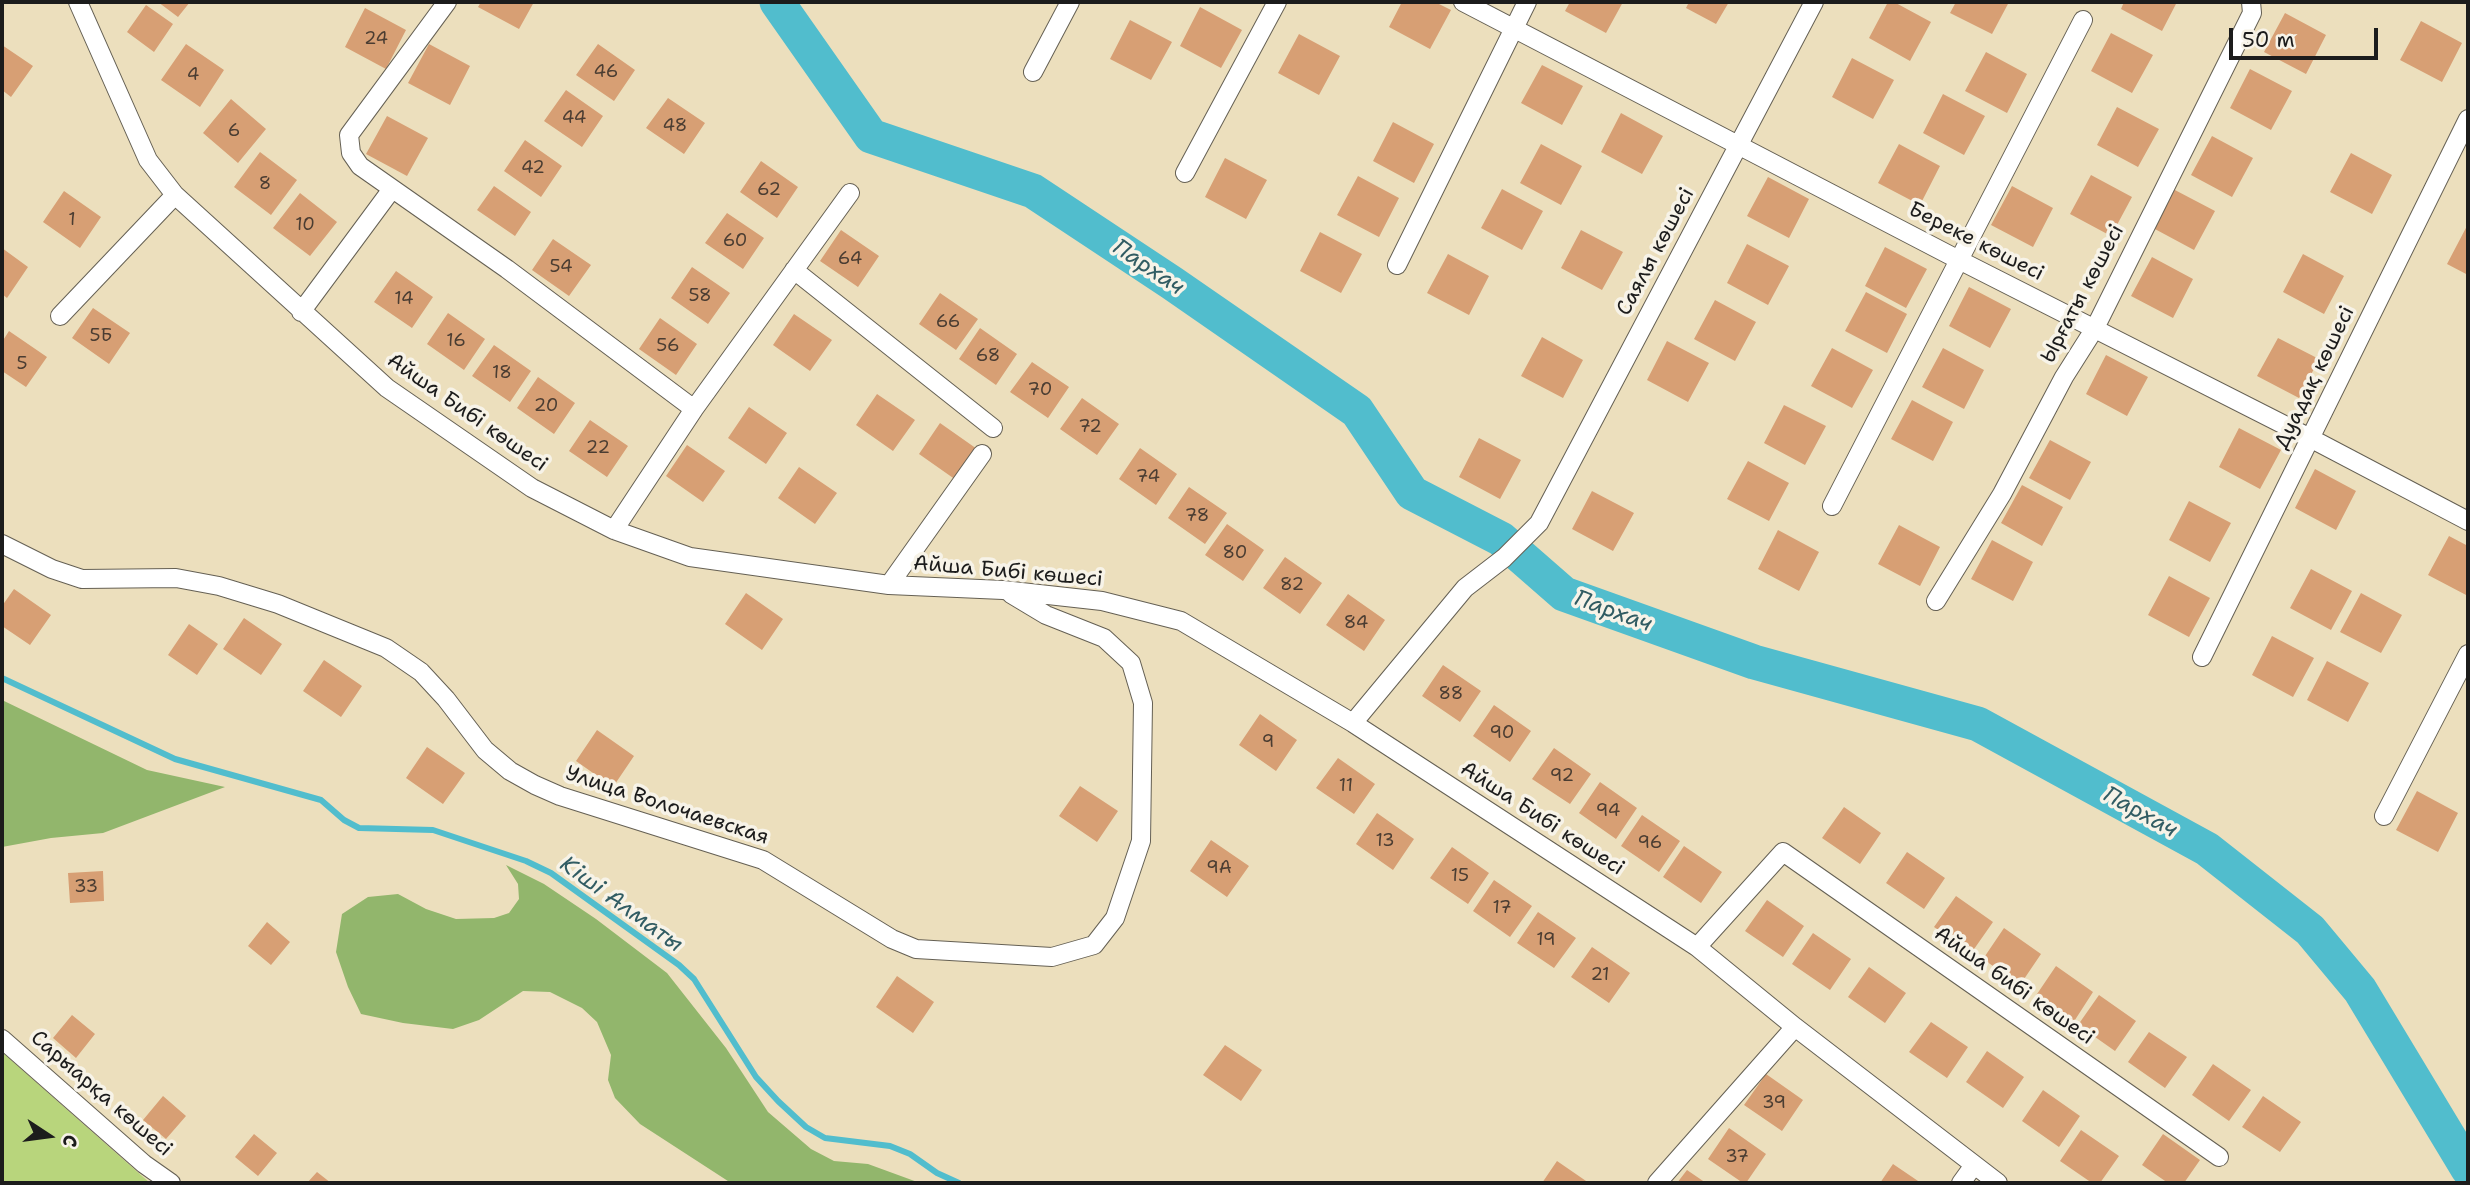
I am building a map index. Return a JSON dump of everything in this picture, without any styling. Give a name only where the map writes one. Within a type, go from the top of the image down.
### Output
[{"type":"street","name":"Айша Бибі көшесі","points":[[78,2],[148,160],[175,195],[387,388],[532,488],[614,530],[690,556],[889,585],[1003,590],[1102,601],[1181,621],[1353,723],[1697,947],[1795,1027],[1998,1183]]},
{"type":"street","points":[[447,2],[349,135],[351,153],[360,166],[507,269],[694,409]]},
{"type":"street","points":[[1033,72],[1070,2]]},
{"type":"street","points":[[1185,173],[1278,2]]},
{"type":"street","name":"Береке көшесі","points":[[1463,2],[2468,522]]},
{"type":"street","points":[[1397,265],[1527,2]]},
{"type":"street","name":"Саялы көшесі","points":[[1353,723],[1465,589],[1504,558],[1539,523],[1814,2]]},
{"type":"street","name":"Ырғаты көшесі","points":[[1936,601],[2001,494],[2064,377],[2095,328],[2252,13],[2251,2]]},
{"type":"street","points":[[1832,506],[2083,20]]},
{"type":"street","name":"Дуадақ көшесі","points":[[2202,657],[2468,119]]},
{"type":"street","points":[[301,312],[392,189]]},
{"type":"street","points":[[614,530],[694,409],[850,193]]},
{"type":"street","points":[[60,316],[175,195]]},
{"type":"street","points":[[794,270],[993,428]]},
{"type":"street","points":[[889,585],[982,454]]},
{"type":"street","name":"Улица Волочаевская","points":[[2,544],[52,569],[82,579],[176,578],[219,586],[290,609],[386,648],[421,671],[485,750],[510,771],[535,785],[560,796],[763,860],[892,939],[916,949],[1052,957],[1094,945],[1115,918],[1141,841],[1143,703],[1130,663],[1104,638],[1046,615],[1003,590]]},
{"type":"street","points":[[2384,816],[2468,654]]},
{"type":"street","name":"Айша бибі көшесі","points":[[1697,947],[1783,852],[2219,1157]]},
{"type":"street","points":[[1657,1183],[1795,1027]]},
{"type":"street","name":"Сарыарқа көшесі","points":[[2,1039],[144,1164],[170,1183]]},
{"type":"street","points":[[1961,1183],[1974,1165]]},
{"type":"green space","points":[[2,700],[147,770],[225,787],[103,833],[51,838],[2,847]]},
{"type":"green space","points":[[506,865],[544,884],[596,919],[667,973],[726,1048],[768,1112],[811,1149],[834,1161],[868,1164],[920,1183],[731,1183],[640,1124],[615,1098],[608,1080],[611,1055],[597,1022],[582,1008],[550,992],[523,991],[479,1020],[453,1029],[403,1023],[361,1014],[336,952],[342,914],[368,897],[398,894],[426,909],[456,919],[494,918],[509,913],[519,899],[518,884]]},
{"type":"green space","points":[[2,1052],[150,1183],[2,1183]]},
{"type":"building","points":[[158,2],[190,2],[178,17]]},
{"type":"building","points":[[481,2],[534,2],[519,29],[478,7]]},
{"type":"building","points":[[1402,2],[1435,2],[1451,10],[1430,49],[1389,27]]},
{"type":"building","points":[[1570,2],[1623,2],[1606,33],[1565,11]]},
{"type":"building","points":[[1689,2],[1729,2],[1716,24],[1686,8]]},
{"type":"building","points":[[1888,2],[1894,2],[1931,22],[1910,61],[1869,38]]},
{"type":"building","points":[[1956,2],[2009,2],[1992,34],[1950,13]]},
{"type":"building","points":[[2124,2],[2177,2],[2162,31],[2121,9]]},
{"type":"building","points":[[146,5],[173,24],[154,52],[127,32]]},
{"type":"building","points":[[1200,7],[1242,30],[1221,68],[1180,46]]},
{"type":"building","points":[[365,8],[406,30],[386,69],[345,47]]},
{"type":"building","points":[[2285,13],[2326,35],[2306,74],[2264,52]]},
{"type":"building","points":[[1130,20],[1172,42],[1151,80],[1110,59]]},
{"type":"building","points":[[2421,21],[2462,43],[2442,82],[2400,60]]},
{"type":"building","points":[[2111,33],[2153,55],[2132,93],[2091,71]]},
{"type":"building","points":[[1299,34],[1340,56],[1319,95],[1278,73]]},
{"type":"building","points":[[186,44],[224,70],[200,107],[161,80]]},
{"type":"building","points":[[429,44],[470,66],[450,105],[408,83]]},
{"type":"building","points":[[598,44],[635,70],[614,101],[576,75]]},
{"type":"building","points":[[2,45],[33,66],[11,97],[2,90]]},
{"type":"building","points":[[1986,52],[2027,74],[2007,113],[1965,91]]},
{"type":"building","points":[[1852,58],[1894,80],[1873,119],[1832,97]]},
{"type":"building","points":[[1542,65],[1583,86],[1562,125],[1521,103]]},
{"type":"building","points":[[2250,69],[2292,91],[2271,130],[2230,108]]},
{"type":"building","points":[[566,90],[603,116],[582,147],[544,121]]},
{"type":"building","points":[[1943,94],[1985,116],[1964,155],[1923,133]]},
{"type":"building","points":[[668,98],[705,123],[684,154],[646,128]]},
{"type":"building","points":[[231,99],[266,129],[238,163],[203,133]]},
{"type":"building","points":[[2117,107],[2159,129],[2138,167],[2097,145]]},
{"type":"building","points":[[1621,113],[1663,136],[1642,174],[1601,152]]},
{"type":"building","points":[[387,116],[428,138],[407,176],[366,154]]},
{"type":"building","points":[[1393,122],[1434,144],[1414,183],[1373,161]]},
{"type":"building","points":[[2212,136],[2253,158],[2232,197],[2191,175]]},
{"type":"building","points":[[525,140],[562,166],[541,197],[504,171]]},
{"type":"building","points":[[1541,144],[1582,166],[1561,205],[1520,183]]},
{"type":"building","points":[[1899,144],[1940,166],[1920,205],[1878,183]]},
{"type":"building","points":[[260,152],[297,180],[271,215],[234,187]]},
{"type":"building","points":[[2351,153],[2392,175],[2372,214],[2330,192]]},
{"type":"building","points":[[1225,158],[1267,180],[1246,219],[1205,197]]},
{"type":"building","points":[[761,161],[798,187],[777,218],[740,192]]},
{"type":"building","points":[[2091,175],[2132,197],[2111,236],[2070,214]]},
{"type":"building","points":[[1358,176],[1399,198],[1379,237],[1337,215]]},
{"type":"building","points":[[1768,177],[1809,199],[1789,238],[1747,216]]},
{"type":"building","points":[[494,186],[531,212],[515,236],[477,210]]},
{"type":"building","points":[[2012,186],[2053,208],[2033,247],[1991,225]]},
{"type":"building","points":[[1502,189],[1543,211],[1522,250],[1481,228]]},
{"type":"building","points":[[2173,189],[2215,211],[2194,250],[2153,228]]},
{"type":"building","points":[[64,191],[101,217],[80,248],[43,222]]},
{"type":"building","points":[[300,193],[337,222],[310,256],[273,228]]},
{"type":"building","points":[[727,213],[764,238],[743,269],[705,243]]},
{"type":"building","points":[[2468,224],[2468,275],[2447,264]]},
{"type":"building","points":[[841,230],[879,256],[858,287],[820,261]]},
{"type":"building","points":[[1581,230],[1623,252],[1602,290],[1561,268]]},
{"type":"building","points":[[1320,232],[1362,254],[1341,293],[1300,271]]},
{"type":"building","points":[[553,239],[591,265],[569,296],[532,270]]},
{"type":"building","points":[[1747,244],[1789,266],[1768,305],[1727,283]]},
{"type":"building","points":[[1885,247],[1927,269],[1906,308],[1865,286]]},
{"type":"building","points":[[2,248],[28,267],[7,298],[2,294]]},
{"type":"building","points":[[1448,254],[1489,276],[1469,315],[1427,293]]},
{"type":"building","points":[[2303,254],[2344,276],[2324,314],[2283,292]]},
{"type":"building","points":[[2152,257],[2193,279],[2173,318],[2131,296]]},
{"type":"building","points":[[692,267],[730,293],[708,324],[671,298]]},
{"type":"building","points":[[396,271],[433,297],[412,328],[374,302]]},
{"type":"building","points":[[1969,287],[2011,309],[1990,348],[1949,326]]},
{"type":"building","points":[[1866,292],[1907,314],[1887,353],[1845,331]]},
{"type":"building","points":[[940,293],[978,319],[956,350],[919,324]]},
{"type":"building","points":[[1715,300],[1756,322],[1735,361],[1694,339]]},
{"type":"building","points":[[93,308],[130,333],[109,364],[72,338]]},
{"type":"building","points":[[448,313],[485,339],[464,370],[427,344]]},
{"type":"building","points":[[794,314],[832,340],[810,371],[773,345]]},
{"type":"building","points":[[660,318],[697,344],[676,375],[639,349]]},
{"type":"building","points":[[980,328],[1017,354],[996,385],[959,359]]},
{"type":"building","points":[[9,331],[47,357],[26,387],[2,371],[2,342]]},
{"type":"building","points":[[1542,337],[1583,360],[1563,398],[1521,376]]},
{"type":"building","points":[[2278,338],[2319,359],[2299,398],[2257,376]]},
{"type":"building","points":[[1667,341],[1709,363],[1688,402],[1647,380]]},
{"type":"building","points":[[494,345],[531,371],[510,402],[472,376]]},
{"type":"building","points":[[1832,348],[1873,370],[1852,408],[1811,386]]},
{"type":"building","points":[[1943,348],[1984,370],[1964,409],[1922,387]]},
{"type":"building","points":[[2106,355],[2148,377],[2127,416],[2086,394]]},
{"type":"building","points":[[1032,362],[1069,387],[1048,418],[1010,392]]},
{"type":"building","points":[[538,377],[575,403],[554,434],[517,408]]},
{"type":"building","points":[[877,394],[915,420],[893,451],[856,425]]},
{"type":"building","points":[[1082,398],[1119,424],[1097,455],[1060,429]]},
{"type":"building","points":[[1912,400],[1953,422],[1933,461],[1891,439]]},
{"type":"building","points":[[1784,405],[1826,426],[1805,465],[1764,443]]},
{"type":"building","points":[[749,407],[787,433],[766,464],[728,438]]},
{"type":"building","points":[[590,420],[628,446],[607,477],[569,451]]},
{"type":"building","points":[[940,423],[977,449],[956,480],[919,454]]},
{"type":"building","points":[[2239,428],[2281,450],[2260,489],[2219,467]]},
{"type":"building","points":[[1479,438],[1521,460],[1500,499],[1459,477]]},
{"type":"building","points":[[2050,440],[2091,462],[2070,500],[2029,478]]},
{"type":"building","points":[[687,445],[725,471],[703,502],[666,476]]},
{"type":"building","points":[[1140,448],[1177,474],[1156,505],[1119,479]]},
{"type":"building","points":[[1748,461],[1789,483],[1769,521],[1727,499]]},
{"type":"building","points":[[799,467],[837,493],[815,524],[778,498]]},
{"type":"building","points":[[2315,469],[2356,491],[2336,530],[2295,508]]},
{"type":"building","points":[[2022,485],[2063,507],[2042,546],[2001,523]]},
{"type":"building","points":[[1189,487],[1227,513],[1205,544],[1168,518]]},
{"type":"building","points":[[1592,491],[1634,513],[1613,551],[1572,529]]},
{"type":"building","points":[[2189,501],[2231,523],[2210,562],[2169,540]]},
{"type":"building","points":[[1227,524],[1264,550],[1243,581],[1205,555]]},
{"type":"building","points":[[1899,525],[1940,547],[1920,586],[1878,564]]},
{"type":"building","points":[[1778,530],[1819,552],[1799,591],[1758,569]]},
{"type":"building","points":[[2449,536],[2468,546],[2468,596],[2428,575]]},
{"type":"building","points":[[1992,540],[2033,562],[2013,601],[1971,579]]},
{"type":"building","points":[[1285,557],[1322,583],[1300,614],[1263,588]]},
{"type":"building","points":[[2311,569],[2352,591],[2331,630],[2290,608]]},
{"type":"building","points":[[2169,576],[2210,598],[2189,637],[2148,615]]},
{"type":"building","points":[[14,589],[51,615],[30,645],[2,626],[2,606]]},
{"type":"building","points":[[746,593],[783,619],[762,650],[725,624]]},
{"type":"building","points":[[2361,593],[2402,615],[2381,653],[2340,632]]},
{"type":"building","points":[[1348,594],[1385,620],[1364,651],[1326,625]]},
{"type":"building","points":[[244,618],[282,644],[261,675],[223,649]]},
{"type":"building","points":[[189,624],[218,644],[197,675],[168,655]]},
{"type":"building","points":[[2272,636],[2314,658],[2293,697],[2252,675]]},
{"type":"building","points":[[324,660],[362,686],[341,717],[303,691]]},
{"type":"building","points":[[2327,661],[2369,683],[2348,722],[2307,700]]},
{"type":"building","points":[[1443,665],[1481,691],[1460,722],[1422,696]]},
{"type":"building","points":[[1494,705],[1531,731],[1510,762],[1473,736]]},
{"type":"building","points":[[1260,714],[1297,740],[1276,771],[1239,745]]},
{"type":"building","points":[[597,730],[634,756],[613,787],[576,761]]},
{"type":"building","points":[[427,747],[465,773],[443,804],[406,778]]},
{"type":"building","points":[[1554,748],[1591,774],[1570,804],[1532,779]]},
{"type":"building","points":[[1338,758],[1375,784],[1354,814],[1316,788]]},
{"type":"building","points":[[1600,782],[1637,808],[1616,839],[1579,813]]},
{"type":"building","points":[[1080,786],[1118,811],[1097,842],[1059,816]]},
{"type":"building","points":[[2417,791],[2458,813],[2438,852],[2396,830]]},
{"type":"building","points":[[1844,807],[1881,833],[1860,864],[1822,838]]},
{"type":"building","points":[[1377,813],[1414,839],[1393,870],[1356,844]]},
{"type":"building","points":[[1642,815],[1680,841],[1659,872],[1621,846]]},
{"type":"building","points":[[1211,840],[1249,866],[1227,897],[1190,871]]},
{"type":"building","points":[[1684,846],[1722,872],[1701,903],[1663,877]]},
{"type":"building","points":[[1452,847],[1489,873],[1468,904],[1430,878]]},
{"type":"building","points":[[1907,852],[1945,878],[1924,909],[1886,883]]},
{"type":"building","points":[[103,871],[104,901],[70,903],[68,873]]},
{"type":"building","points":[[1494,880],[1532,906],[1510,937],[1473,911]]},
{"type":"building","points":[[1956,896],[1993,922],[1972,952],[1934,927]]},
{"type":"building","points":[[1767,900],[1804,926],[1783,957],[1745,931]]},
{"type":"building","points":[[1538,912],[1576,938],[1554,968],[1517,943]]},
{"type":"building","points":[[267,922],[290,942],[271,965],[248,946]]},
{"type":"building","points":[[2004,928],[2041,954],[2020,985],[1983,959]]},
{"type":"building","points":[[1813,933],[1851,959],[1830,990],[1792,964]]},
{"type":"building","points":[[1592,947],[1630,973],[1609,1003],[1571,977]]},
{"type":"building","points":[[2056,966],[2093,992],[2073,1023],[2035,997]]},
{"type":"building","points":[[1869,967],[1906,993],[1885,1023],[1848,997]]},
{"type":"building","points":[[897,976],[934,1002],[913,1033],[876,1007]]},
{"type":"building","points":[[2099,995],[2136,1021],[2115,1051],[2078,1025]]},
{"type":"building","points":[[72,1015],[95,1034],[76,1058],[53,1038]]},
{"type":"building","points":[[1931,1022],[1968,1047],[1947,1078],[1909,1052]]},
{"type":"building","points":[[2149,1032],[2187,1057],[2165,1088],[2128,1062]]},
{"type":"building","points":[[1225,1045],[1262,1070],[1241,1101],[1203,1075]]},
{"type":"building","points":[[1987,1051],[2024,1077],[2003,1108],[1966,1082]]},
{"type":"building","points":[[2213,1064],[2251,1090],[2229,1121],[2192,1095]]},
{"type":"building","points":[[1766,1074],[1803,1100],[1782,1131],[1744,1105]]},
{"type":"building","points":[[2043,1090],[2080,1116],[2059,1147],[2022,1121]]},
{"type":"building","points":[[163,1096],[186,1116],[166,1139],[143,1120]]},
{"type":"building","points":[[2263,1096],[2301,1122],[2280,1152],[2242,1127]]},
{"type":"building","points":[[1729,1128],[1766,1154],[1746,1183],[1708,1159]]},
{"type":"building","points":[[2081,1130],[2119,1156],[2100,1183],[2092,1183],[2060,1161]]},
{"type":"building","points":[[254,1134],[277,1153],[258,1176],[235,1157]]},
{"type":"building","points":[[2163,1134],[2200,1160],[2184,1183],[2168,1183],[2142,1165]]},
{"type":"building","points":[[1557,1161],[1589,1183],[1542,1183]]},
{"type":"building","points":[[1893,1164],[1921,1183],[1880,1183]]},
{"type":"building","points":[[1687,1170],[1706,1183],[1677,1183]]},
{"type":"building","points":[[317,1172],[331,1183],[307,1183]]},
{"type":"waterway","name":"Пархач","points":[[777,2],[871,136],[1033,191],[1357,411],[1412,493],[1501,539],[1564,594],[1754,662],[1978,724],[2207,849],[2310,930],[2360,990],[2468,1169]]},
{"type":"waterway","name":"Кіші Алматы","points":[[2,678],[175,759],[321,800],[344,820],[359,828],[433,830],[526,861],[551,873],[679,965],[694,979],[756,1077],[806,1127],[825,1138],[890,1146],[910,1154],[937,1173],[959,1183]]}]
